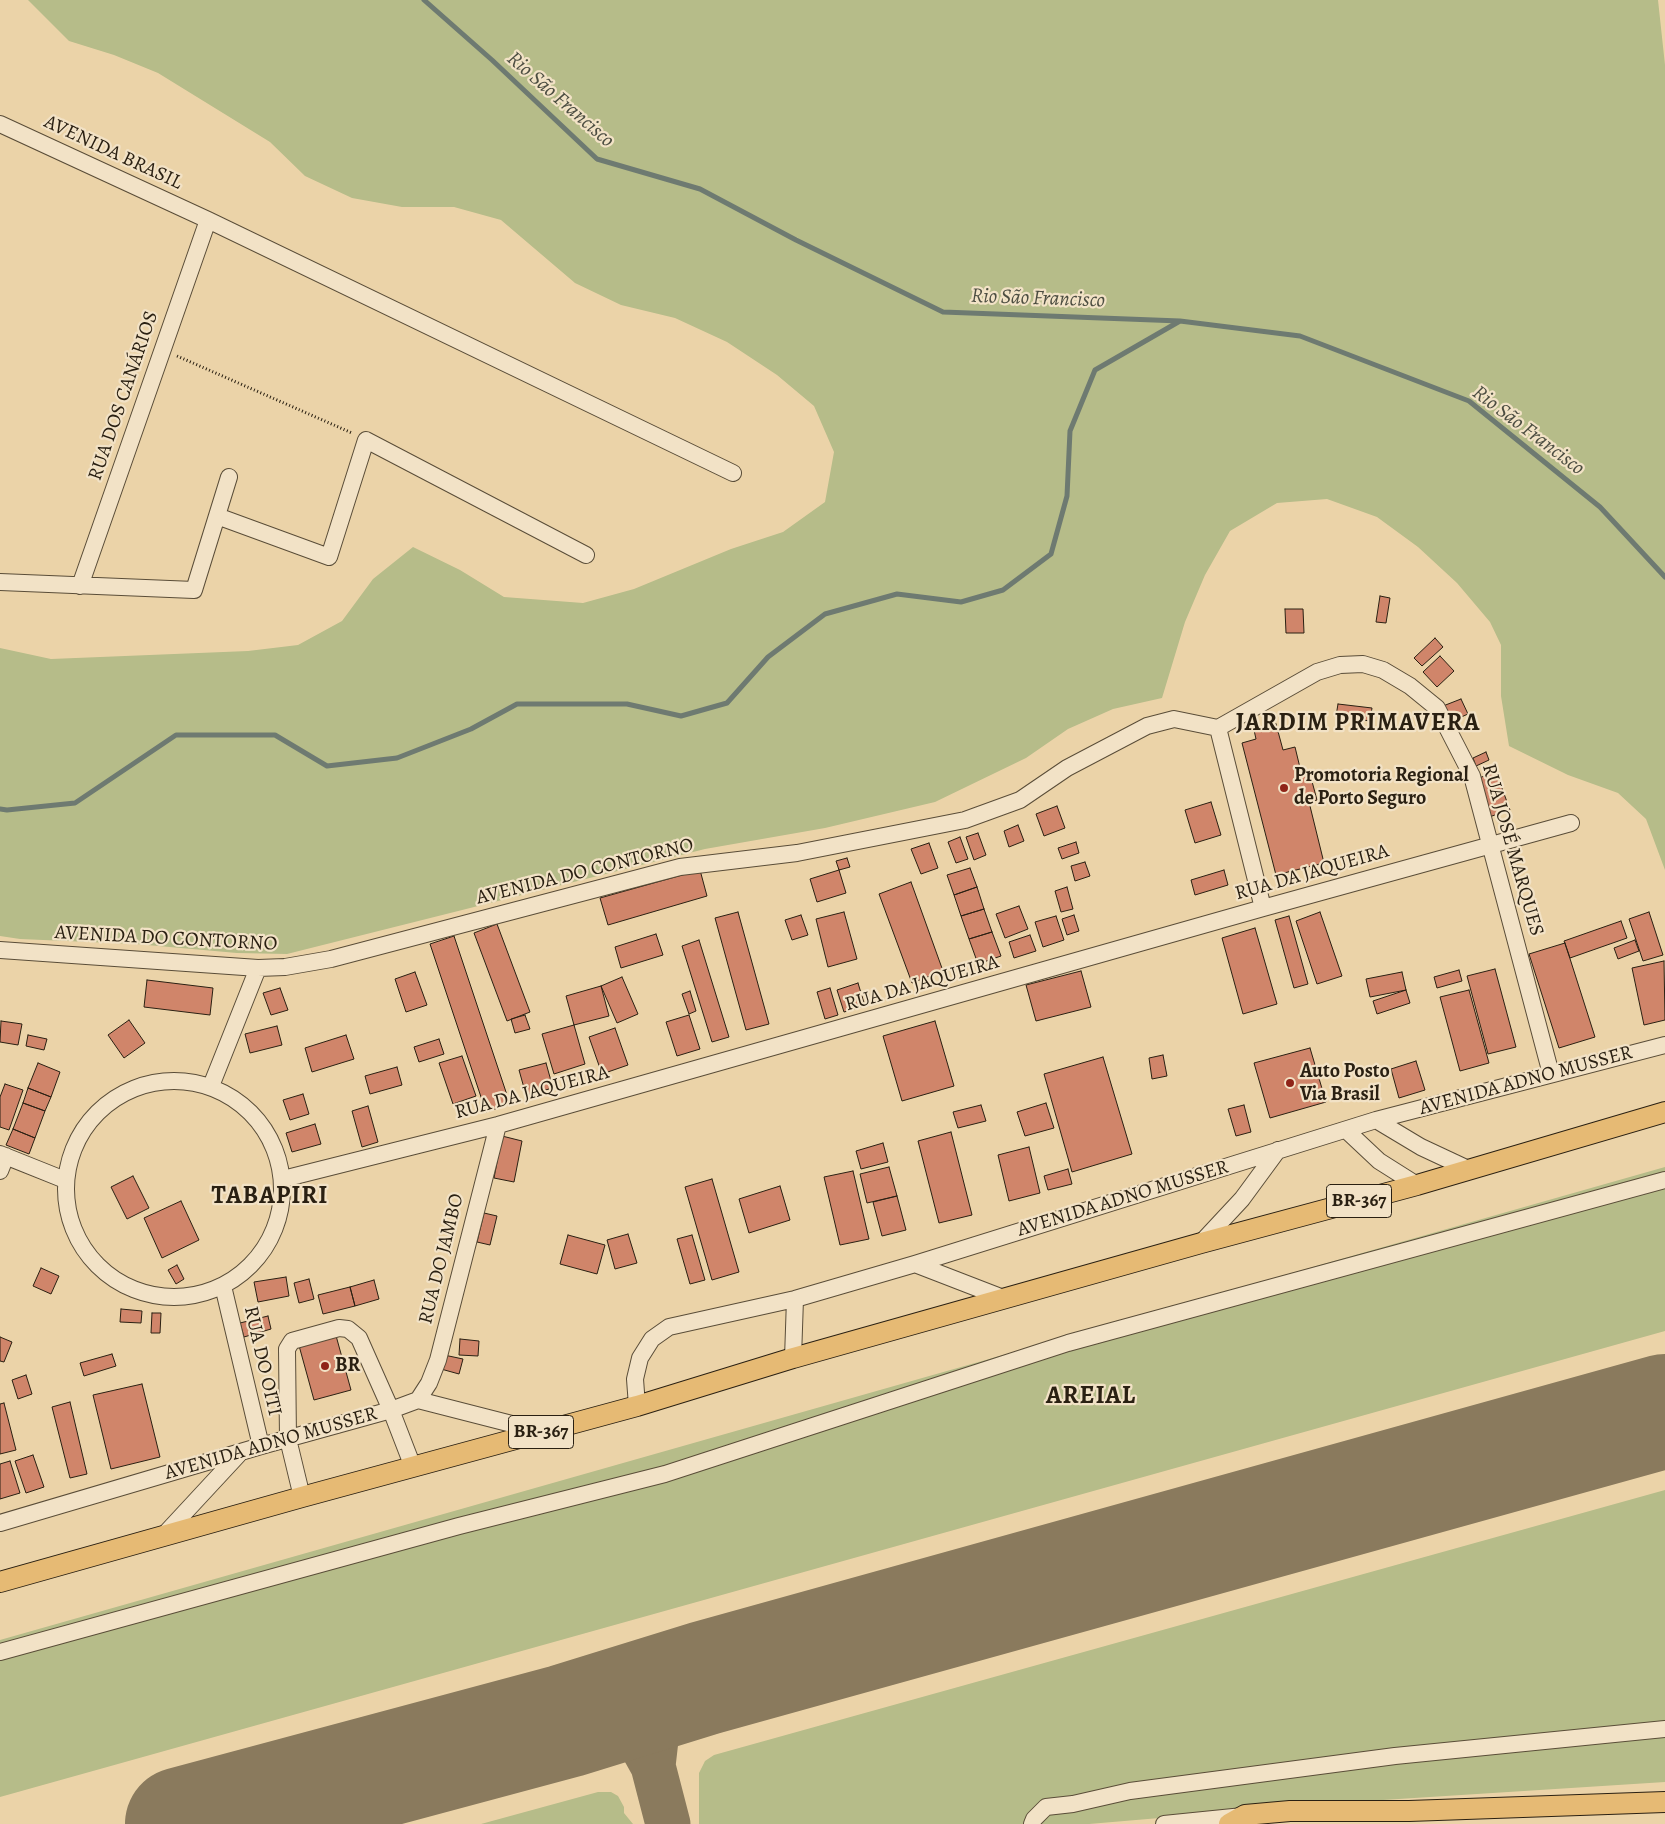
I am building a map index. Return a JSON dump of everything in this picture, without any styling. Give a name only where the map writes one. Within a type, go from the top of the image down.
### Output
[{"type":"main road","name":"BR-367","points":[[0,1582],[302,1497],[637,1406],[793,1358],[1201,1243],[1417,1185],[1665,1112]]},
{"type":"main road","points":[[1237,1820],[1290,1811],[1409,1811],[1665,1802]]},
{"type":"main road","points":[[1317,1824],[1409,1811]]},
{"type":"street","name":"AVENIDA BRASIL","points":[[0,124],[208,220],[733,473]]},
{"type":"street","name":"RUA DOS CANÁRIOS","points":[[80,586],[208,220]]},
{"type":"street","points":[[217,516],[329,558],[366,440],[586,555]]},
{"type":"street","points":[[0,582],[194,590],[229,477]]},
{"type":"street","name":"RUA JOSÉ MARQUES","points":[[1218,728],[1317,672],[1340,665],[1363,664],[1383,670],[1410,686],[1438,708],[1472,776],[1550,1074]]},
{"type":"street","name":"AVENIDA DO CONTORNO","points":[[0,950],[258,968],[285,967],[331,959],[680,867],[797,853],[965,820],[1020,800],[1067,768],[1147,726],[1174,719],[1218,728]]},
{"type":"street","points":[[1218,728],[1263,908]]},
{"type":"street","name":"RUA DA JAQUEIRA","points":[[283,1180],[498,1125],[1263,908],[1571,823]]},
{"type":"street","points":[[211,1086],[258,968]]},
{"type":"street","name":"AVENIDA ADNO MUSSER","points":[[637,1406],[635,1379],[640,1358],[652,1339],[669,1327],[795,1299],[915,1264],[1376,1120],[1665,1045]]},
{"type":"street","points":[[178,1080],[211,1086],[238,1101],[261,1122],[276,1150],[283,1180],[281,1212],[269,1242],[249,1268],[223,1286],[186,1297],[148,1295],[113,1279],[85,1252],[68,1218],[65,1180],[72,1148],[90,1120],[114,1097],[145,1084],[178,1080]]},
{"type":"street","points":[[1376,1120],[1421,1147],[1468,1169]]},
{"type":"street","name":"RUA DO JAMBO","points":[[418,1400],[430,1383],[438,1360],[498,1125]]},
{"type":"street","points":[[1346,1130],[1379,1161],[1417,1185]]},
{"type":"street","points":[[1201,1243],[1242,1199],[1278,1150]]},
{"type":"street","points":[[2,1160],[65,1180]]},
{"type":"street","points":[[0,1652],[459,1526],[665,1474],[1068,1343],[1665,1180]]},
{"type":"street","points":[[915,1264],[1003,1298]]},
{"type":"street","name":"RUA DO OITI","points":[[223,1286],[261,1446]]},
{"type":"street","points":[[793,1358],[795,1299]]},
{"type":"street","points":[[302,1497],[288,1440],[286,1355],[292,1341],[339,1328],[353,1332],[359,1338],[391,1410],[413,1467]]},
{"type":"street","points":[[418,1400],[543,1432]]},
{"type":"street","name":"AVENIDA ADNO MUSSER","points":[[0,1523],[261,1446],[391,1410],[418,1400]]},
{"type":"street","points":[[163,1536],[240,1453]]},
{"type":"street","points":[[1032,1824],[1034,1819],[1046,1807],[1073,1804],[1130,1791],[1395,1756],[1665,1729]]},
{"type":"street","points":[[1164,1824],[1237,1820]]},
{"type":"path","points":[[163,350],[366,440]]},
{"type":"green space","points":[[28,0],[1658,0],[1665,65],[1665,870],[1646,819],[1618,793],[1568,775],[1509,746],[1501,696],[1501,645],[1490,622],[1457,583],[1418,547],[1377,517],[1327,499],[1277,503],[1230,531],[1205,575],[1185,622],[1162,698],[1113,709],[1068,729],[1026,758],[935,802],[825,828],[705,849],[287,954],[237,953],[136,944],[20,939],[0,936],[0,648],[51,659],[248,651],[298,645],[342,621],[373,579],[413,547],[460,570],[504,597],[583,603],[634,589],[731,549],[783,532],[825,502],[834,452],[814,406],[777,375],[727,342],[675,318],[621,305],[575,283],[501,220],[454,207],[402,207],[352,198],[305,176],[270,142],[158,73],[114,55],[69,41]]},
{"type":"green space","points":[[1665,1167],[1665,1331],[0,1797],[0,1640]]},
{"type":"green space","points":[[1665,1490],[1665,1782],[1336,1803],[1089,1824],[699,1824],[699,1773],[705,1761],[714,1755]]},
{"type":"green space","points":[[598,1792],[611,1792],[618,1796],[624,1807],[624,1813],[633,1824],[481,1824]]},
{"type":"building","points":[[1380,596],[1390,598],[1386,623],[1376,622]]},
{"type":"building","points":[[1285,609],[1303,609],[1304,633],[1286,633]]},
{"type":"building","points":[[1435,638],[1443,647],[1422,666],[1414,658]]},
{"type":"building","points":[[1440,656],[1454,671],[1437,687],[1423,672]]},
{"type":"building","points":[[1461,699],[1468,714],[1450,722],[1443,706]]},
{"type":"building","points":[[1338,704],[1372,708],[1370,721],[1336,716]]},
{"type":"building","name":"Promotoria Regional de Porto Seguro","points":[[1276,724],[1283,750],[1295,747],[1302,776],[1310,774],[1317,800],[1309,802],[1324,863],[1276,875],[1242,743],[1256,739],[1254,730]]},
{"type":"building","points":[[1486,752],[1489,760],[1476,766],[1473,758]]},
{"type":"building","points":[[1496,772],[1510,810],[1489,817],[1476,779]]},
{"type":"building","points":[[1211,802],[1221,835],[1195,843],[1185,810]]},
{"type":"building","points":[[1057,806],[1065,828],[1044,836],[1036,814]]},
{"type":"building","points":[[1018,825],[1024,841],[1009,847],[1004,831]]},
{"type":"building","points":[[978,833],[986,855],[974,860],[966,837]]},
{"type":"building","points":[[960,837],[968,859],[956,863],[948,842]]},
{"type":"building","points":[[1076,842],[1079,853],[1062,859],[1058,848]]},
{"type":"building","points":[[929,843],[938,868],[921,874],[911,849]]},
{"type":"building","points":[[847,858],[850,867],[839,870],[836,861]]},
{"type":"building","points":[[1085,862],[1090,876],[1075,881],[1071,866]]},
{"type":"building","points":[[970,868],[977,887],[954,895],[947,875]]},
{"type":"building","points":[[700,870],[707,896],[608,925],[600,898]]},
{"type":"building","points":[[839,870],[846,893],[817,902],[810,879]]},
{"type":"building","points":[[1224,870],[1228,885],[1195,895],[1191,880]]},
{"type":"building","points":[[911,882],[943,971],[912,983],[879,894]]},
{"type":"building","points":[[977,887],[984,909],[961,916],[954,895]]},
{"type":"building","points":[[1067,887],[1073,909],[1061,912],[1055,891]]},
{"type":"building","points":[[1019,906],[1028,929],[1005,938],[996,914]]},
{"type":"building","points":[[984,909],[992,932],[969,939],[961,916]]},
{"type":"building","points":[[738,912],[769,1024],[746,1030],[715,918]]},
{"type":"building","points":[[844,912],[857,959],[828,967],[816,919]]},
{"type":"building","points":[[1320,912],[1342,976],[1317,984],[1296,921]]},
{"type":"building","points":[[1649,912],[1663,955],[1643,961],[1629,919]]},
{"type":"building","points":[[801,915],[808,935],[792,940],[785,920]]},
{"type":"building","points":[[1074,915],[1079,931],[1067,935],[1062,919]]},
{"type":"building","points":[[1056,916],[1064,940],[1043,947],[1035,922]]},
{"type":"building","points":[[1289,916],[1308,984],[1294,988],[1275,920]]},
{"type":"building","points":[[1621,921],[1627,938],[1570,958],[1564,941]]},
{"type":"building","points":[[497,924],[530,1012],[507,1021],[474,933]]},
{"type":"building","points":[[1255,928],[1277,1004],[1243,1014],[1222,938]]},
{"type":"building","points":[[992,932],[1001,956],[978,964],[969,939]]},
{"type":"building","points":[[656,934],[663,955],[621,968],[615,947]]},
{"type":"building","points":[[1030,935],[1036,951],[1014,958],[1009,942]]},
{"type":"building","points":[[454,936],[510,1104],[486,1112],[430,944]]},
{"type":"building","points":[[699,940],[729,1037],[712,1042],[682,946]]},
{"type":"building","points":[[1635,940],[1639,951],[1618,959],[1614,948]]},
{"type":"building","points":[[1565,943],[1595,1037],[1559,1048],[1529,954]]},
{"type":"building","points":[[1664,961],[1665,1020],[1644,1025],[1632,968]]},
{"type":"building","points":[[1495,969],[1516,1047],[1488,1054],[1467,976]]},
{"type":"building","points":[[1459,970],[1462,981],[1437,988],[1434,977]]},
{"type":"building","points":[[1081,971],[1091,1007],[1036,1021],[1026,985]]},
{"type":"building","points":[[415,972],[427,1005],[406,1012],[395,979]]},
{"type":"building","points":[[1402,972],[1406,990],[1370,997],[1366,979]]},
{"type":"building","points":[[622,977],[638,1014],[617,1023],[601,986]]},
{"type":"building","points":[[147,980],[213,988],[210,1015],[144,1007]]},
{"type":"building","points":[[858,983],[865,1006],[844,1012],[837,990]]},
{"type":"building","points":[[601,986],[609,1016],[574,1025],[566,996]]},
{"type":"building","points":[[280,988],[288,1010],[271,1015],[263,993]]},
{"type":"building","points":[[830,988],[838,1015],[825,1019],[817,992]]},
{"type":"building","points":[[1406,990],[1410,1003],[1377,1014],[1373,1001]]},
{"type":"building","points":[[1469,990],[1489,1063],[1460,1071],[1440,997]]},
{"type":"building","points":[[690,991],[696,1011],[689,1014],[682,994]]},
{"type":"building","points":[[525,1015],[530,1029],[515,1033],[511,1019]]},
{"type":"building","points":[[689,1015],[700,1049],[677,1056],[666,1022]]},
{"type":"building","points":[[129,1020],[145,1043],[124,1058],[108,1035]]},
{"type":"building","points":[[1,1021],[22,1024],[18,1045],[0,1042]]},
{"type":"building","points":[[935,1021],[954,1086],[902,1101],[883,1036]]},
{"type":"building","points":[[574,1025],[585,1064],[554,1074],[542,1034]]},
{"type":"building","points":[[277,1026],[282,1045],[250,1053],[245,1034]]},
{"type":"building","points":[[615,1028],[628,1065],[602,1074],[589,1037]]},
{"type":"building","points":[[28,1035],[47,1039],[44,1050],[26,1046]]},
{"type":"building","points":[[346,1035],[354,1059],[312,1072],[305,1048]]},
{"type":"building","points":[[439,1039],[444,1054],[419,1062],[414,1047]]},
{"type":"building","name":"Auto Posto Via Brasil","points":[[1310,1048],[1326,1102],[1270,1118],[1254,1063]]},
{"type":"building","points":[[1163,1055],[1167,1076],[1152,1079],[1149,1058]]},
{"type":"building","points":[[462,1056],[476,1096],[453,1104],[439,1063]]},
{"type":"building","points":[[1103,1057],[1132,1154],[1072,1172],[1044,1074]]},
{"type":"building","points":[[1416,1061],[1425,1090],[1399,1098],[1391,1069]]},
{"type":"building","points":[[38,1063],[60,1072],[51,1097],[28,1088]]},
{"type":"building","points":[[546,1063],[553,1088],[526,1095],[519,1070]]},
{"type":"building","points":[[397,1067],[402,1085],[370,1094],[365,1076]]},
{"type":"building","points":[[5,1084],[23,1090],[9,1130],[0,1127],[0,1097]]},
{"type":"building","points":[[28,1088],[51,1097],[45,1111],[23,1103]]},
{"type":"building","points":[[303,1094],[309,1114],[290,1120],[283,1100]]},
{"type":"building","points":[[23,1103],[45,1111],[35,1138],[13,1129]]},
{"type":"building","points":[[1046,1103],[1054,1128],[1025,1136],[1017,1112]]},
{"type":"building","points":[[981,1105],[986,1121],[958,1128],[953,1112]]},
{"type":"building","points":[[1244,1105],[1251,1132],[1236,1136],[1228,1109]]},
{"type":"building","points":[[368,1106],[378,1142],[362,1147],[352,1111]]},
{"type":"building","points":[[315,1124],[321,1144],[292,1152],[286,1133]]},
{"type":"building","points":[[13,1129],[35,1138],[29,1154],[6,1145]]},
{"type":"building","points":[[951,1132],[972,1215],[939,1223],[918,1141]]},
{"type":"building","points":[[502,1136],[522,1141],[514,1182],[494,1178]]},
{"type":"building","points":[[883,1143],[888,1162],[861,1169],[856,1151]]},
{"type":"building","points":[[1029,1147],[1040,1193],[1009,1201],[998,1155]]},
{"type":"building","points":[[889,1167],[897,1196],[867,1203],[860,1174]]},
{"type":"building","points":[[1068,1169],[1072,1184],[1048,1190],[1044,1176]]},
{"type":"building","points":[[853,1171],[869,1239],[840,1245],[824,1177]]},
{"type":"building","points":[[133,1176],[149,1208],[127,1219],[111,1187]]},
{"type":"building","points":[[712,1179],[739,1272],[712,1280],[685,1187]]},
{"type":"building","points":[[780,1186],[790,1220],[749,1233],[739,1199]]},
{"type":"building","points":[[897,1196],[906,1230],[882,1236],[873,1202]]},
{"type":"building","points":[[181,1201],[199,1240],[162,1258],[144,1218]]},
{"type":"building","points":[[484,1213],[497,1216],[490,1245],[477,1242]]},
{"type":"building","points":[[628,1234],[637,1263],[615,1269],[607,1240]]},
{"type":"building","points":[[568,1235],[605,1245],[597,1274],[560,1264]]},
{"type":"building","points":[[692,1235],[705,1280],[690,1284],[677,1239]]},
{"type":"building","points":[[177,1265],[184,1279],[176,1284],[168,1270]]},
{"type":"building","points":[[41,1268],[59,1276],[51,1294],[33,1286]]},
{"type":"building","points":[[286,1277],[289,1296],[258,1302],[254,1282]]},
{"type":"building","points":[[309,1279],[314,1299],[299,1303],[294,1283]]},
{"type":"building","points":[[374,1280],[379,1299],[355,1306],[350,1287]]},
{"type":"building","points":[[350,1287],[355,1306],[323,1314],[318,1295]]},
{"type":"building","points":[[121,1309],[142,1311],[141,1323],[120,1322]]},
{"type":"building","points":[[152,1313],[161,1313],[160,1333],[151,1333]]},
{"type":"building","points":[[268,1316],[271,1329],[244,1337],[240,1323]]},
{"type":"building","name":"BR","points":[[335,1332],[351,1390],[314,1400],[298,1342]]},
{"type":"building","points":[[0,1337],[12,1342],[4,1362],[0,1361]]},
{"type":"building","points":[[460,1339],[479,1341],[478,1356],[459,1355]]},
{"type":"building","points":[[112,1354],[116,1366],[84,1376],[80,1363]]},
{"type":"building","points":[[444,1355],[463,1359],[459,1374],[441,1369]]},
{"type":"building","points":[[26,1375],[32,1394],[18,1399],[12,1380]]},
{"type":"building","points":[[142,1384],[160,1457],[111,1469],[93,1395]]},
{"type":"building","points":[[70,1402],[87,1474],[70,1478],[52,1407]]},
{"type":"building","points":[[4,1403],[16,1450],[0,1454],[0,1404]]},
{"type":"building","points":[[33,1455],[44,1487],[26,1493],[15,1461]]},
{"type":"building","points":[[10,1461],[20,1493],[0,1499],[0,1464]]},
{"type":"waterway","name":"Rio São Francisco","points":[[424,0],[492,60],[597,159],[700,189],[796,240],[943,312],[1180,321],[1300,336],[1469,401],[1600,507],[1665,577]]},
{"type":"waterway","points":[[0,809],[7,810],[75,803],[176,735],[275,735],[327,766],[397,758],[471,729],[517,704],[627,704],[681,716],[727,703],[768,657],[825,614],[897,594],[961,602],[1003,590],[1051,554],[1067,496],[1070,431],[1095,370],[1180,321]]},
{"type":"taxiway","points":[[668,1824],[653,1766],[657,1731],[661,1718],[680,1693],[705,1678]]},
{"type":"taxiway","points":[[566,1721],[588,1718],[601,1719],[625,1730],[643,1748],[653,1766]]},
{"type":"runway","points":[[182,1824],[566,1721],[705,1678],[1665,1411]]},
{"type":"place","name":"Promotoria Regional de Porto Seguro","points":[[1284,788]]},
{"type":"place","name":"Auto Posto Via Brasil","points":[[1290,1083]]},
{"type":"place","name":"BR","points":[[325,1366]]},
{"type":"district","name":"JARDIM PRIMAVERA","points":[[1358,724]]},
{"type":"district","name":"TABAPIRI","points":[[270,1197]]},
{"type":"district","name":"AREIAL","points":[[1091,1397]]}]
